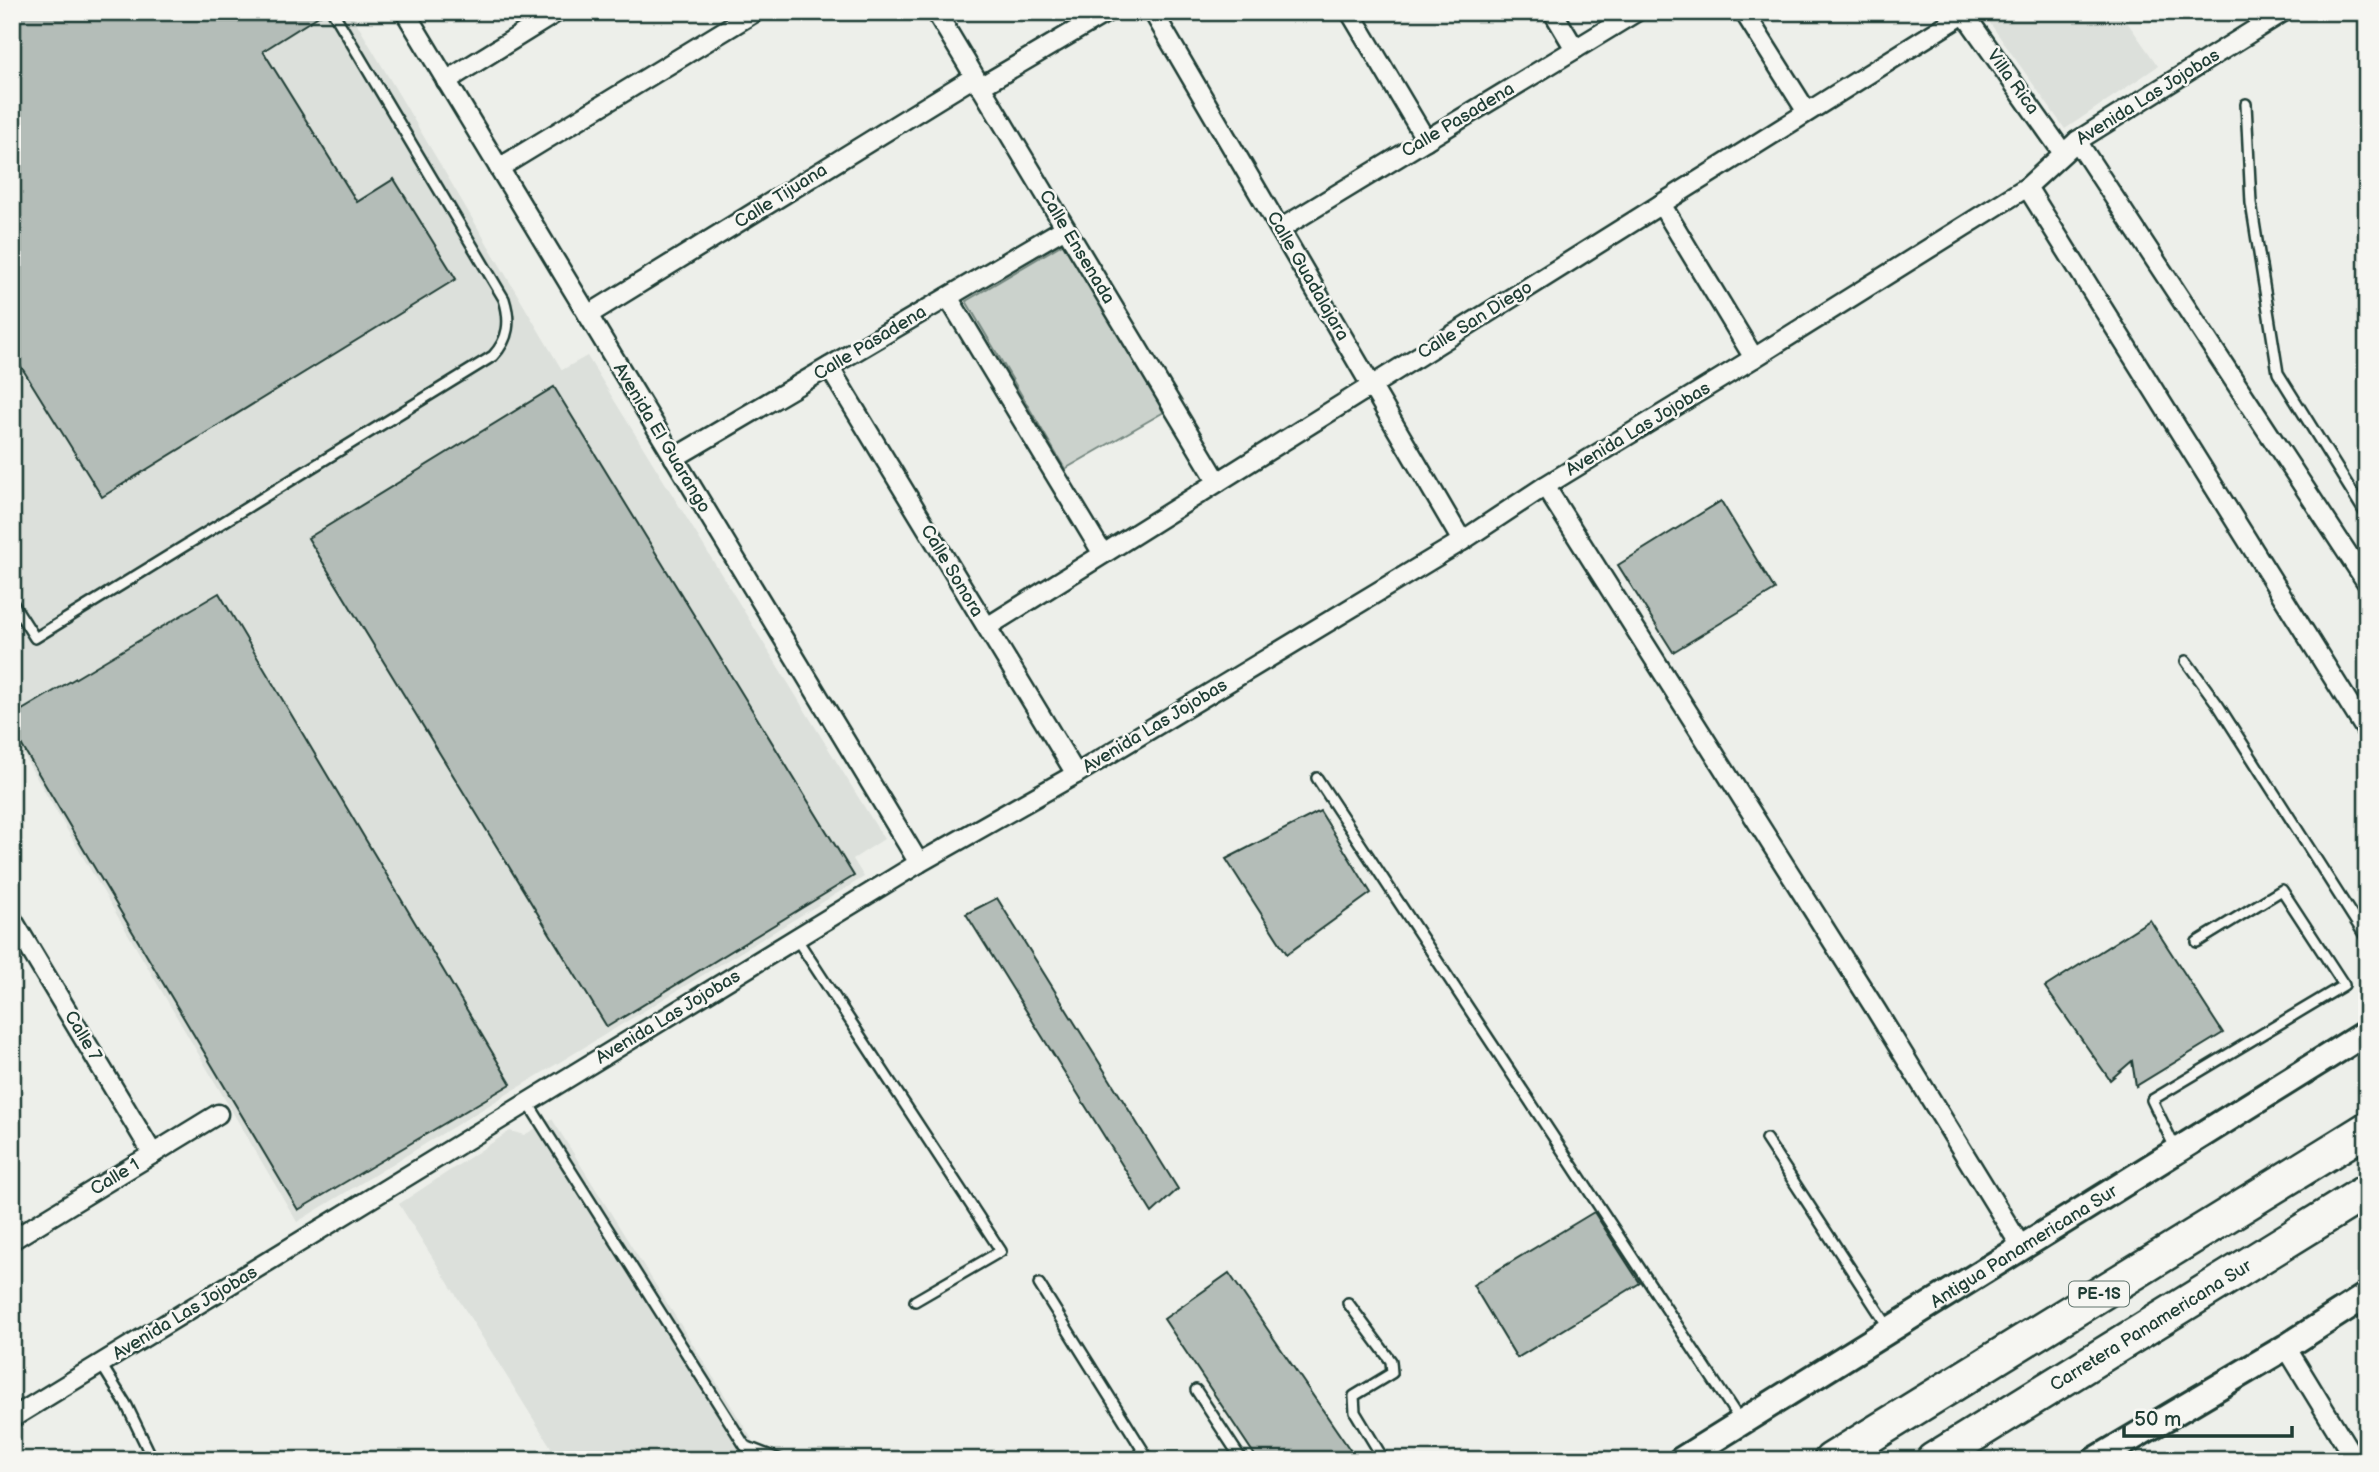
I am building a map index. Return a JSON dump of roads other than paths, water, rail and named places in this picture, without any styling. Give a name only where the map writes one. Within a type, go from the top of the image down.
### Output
[{"type":"highway","name":"PE-1S","points":[[1831,1460],[2367,1129]]},
{"type":"highway","name":"Carretera Panamericana Sur","points":[[1933,1460],[2367,1191]]},
{"type":"main road","name":"Antigua Panamericana Sur","points":[[1681,1460],[2367,1032]]},
{"type":"main road","points":[[2095,1460],[2286,1347],[2367,1295]]},
{"type":"street","name":"Avenida El Guarango","points":[[405,12],[919,863]]},
{"type":"street","points":[[446,81],[557,12]]},
{"type":"street","points":[[499,168],[755,12]]},
{"type":"street","name":"Calle Ensenada","points":[[936,12],[1218,482]]},
{"type":"street","name":"Calle Tijuana","points":[[588,315],[977,82],[1107,12]]},
{"type":"street","name":"Calle Guadalajara","points":[[1153,12],[1462,541]]},
{"type":"street","points":[[1350,12],[1426,140]]},
{"type":"street","points":[[1553,12],[1575,49]]},
{"type":"street","name":"Calle Pasadena","points":[[1280,229],[1636,12]]},
{"type":"street","points":[[1744,12],[1807,113]]},
{"type":"street","name":"Avenida Las Jojobas","points":[[15,1410],[101,1364],[919,863],[1076,774],[1462,541],[1545,486],[2027,187],[2077,141],[2283,12]]},
{"type":"street","name":"Calle San Diego","points":[[987,627],[1963,13]]},
{"type":"street","name":"Villa Rica","points":[[1963,13],[2063,153]]},
{"type":"street","points":[[2077,141],[2367,583]]},
{"type":"street","points":[[2027,187],[2367,732]]},
{"type":"street","points":[[1661,204],[1754,358]]},
{"type":"street","name":"Calle Pasadena","points":[[674,458],[1065,228]]},
{"type":"street","points":[[948,297],[1102,554]]},
{"type":"street","name":"Calle Sonora","points":[[829,367],[1076,774]]},
{"type":"street","points":[[1545,486],[1876,1010],[2022,1248]]},
{"type":"street","name":"Calle 7","points":[[12,919],[153,1154]]},
{"type":"street","name":"Calle 1","points":[[12,1240],[218,1114]]},
{"type":"street","points":[[2286,1347],[2355,1460]]},
{"type":"lane","points":[[12,602],[35,638],[493,356],[502,346],[509,321],[504,299],[333,12]]},
{"type":"lane","points":[[2246,104],[2251,204],[2278,373],[2367,516]]},
{"type":"lane","points":[[2186,661],[2218,705],[2367,939]]},
{"type":"lane","points":[[1317,778],[1742,1423]]},
{"type":"lane","points":[[2177,1151],[2152,1100],[2344,985],[2282,890],[2197,942]]},
{"type":"lane","points":[[796,938],[1001,1251],[915,1301]]},
{"type":"lane","points":[[528,1102],[745,1446],[781,1460]]},
{"type":"lane","points":[[1766,1139],[1890,1330]]},
{"type":"lane","points":[[1039,1284],[1149,1460]]},
{"type":"lane","points":[[1348,1303],[1391,1361],[1392,1373],[1354,1396],[1355,1412],[1384,1460]]},
{"type":"lane","points":[[101,1364],[127,1406],[153,1460]]},
{"type":"lane","points":[[1196,1390],[1242,1460]]}]
